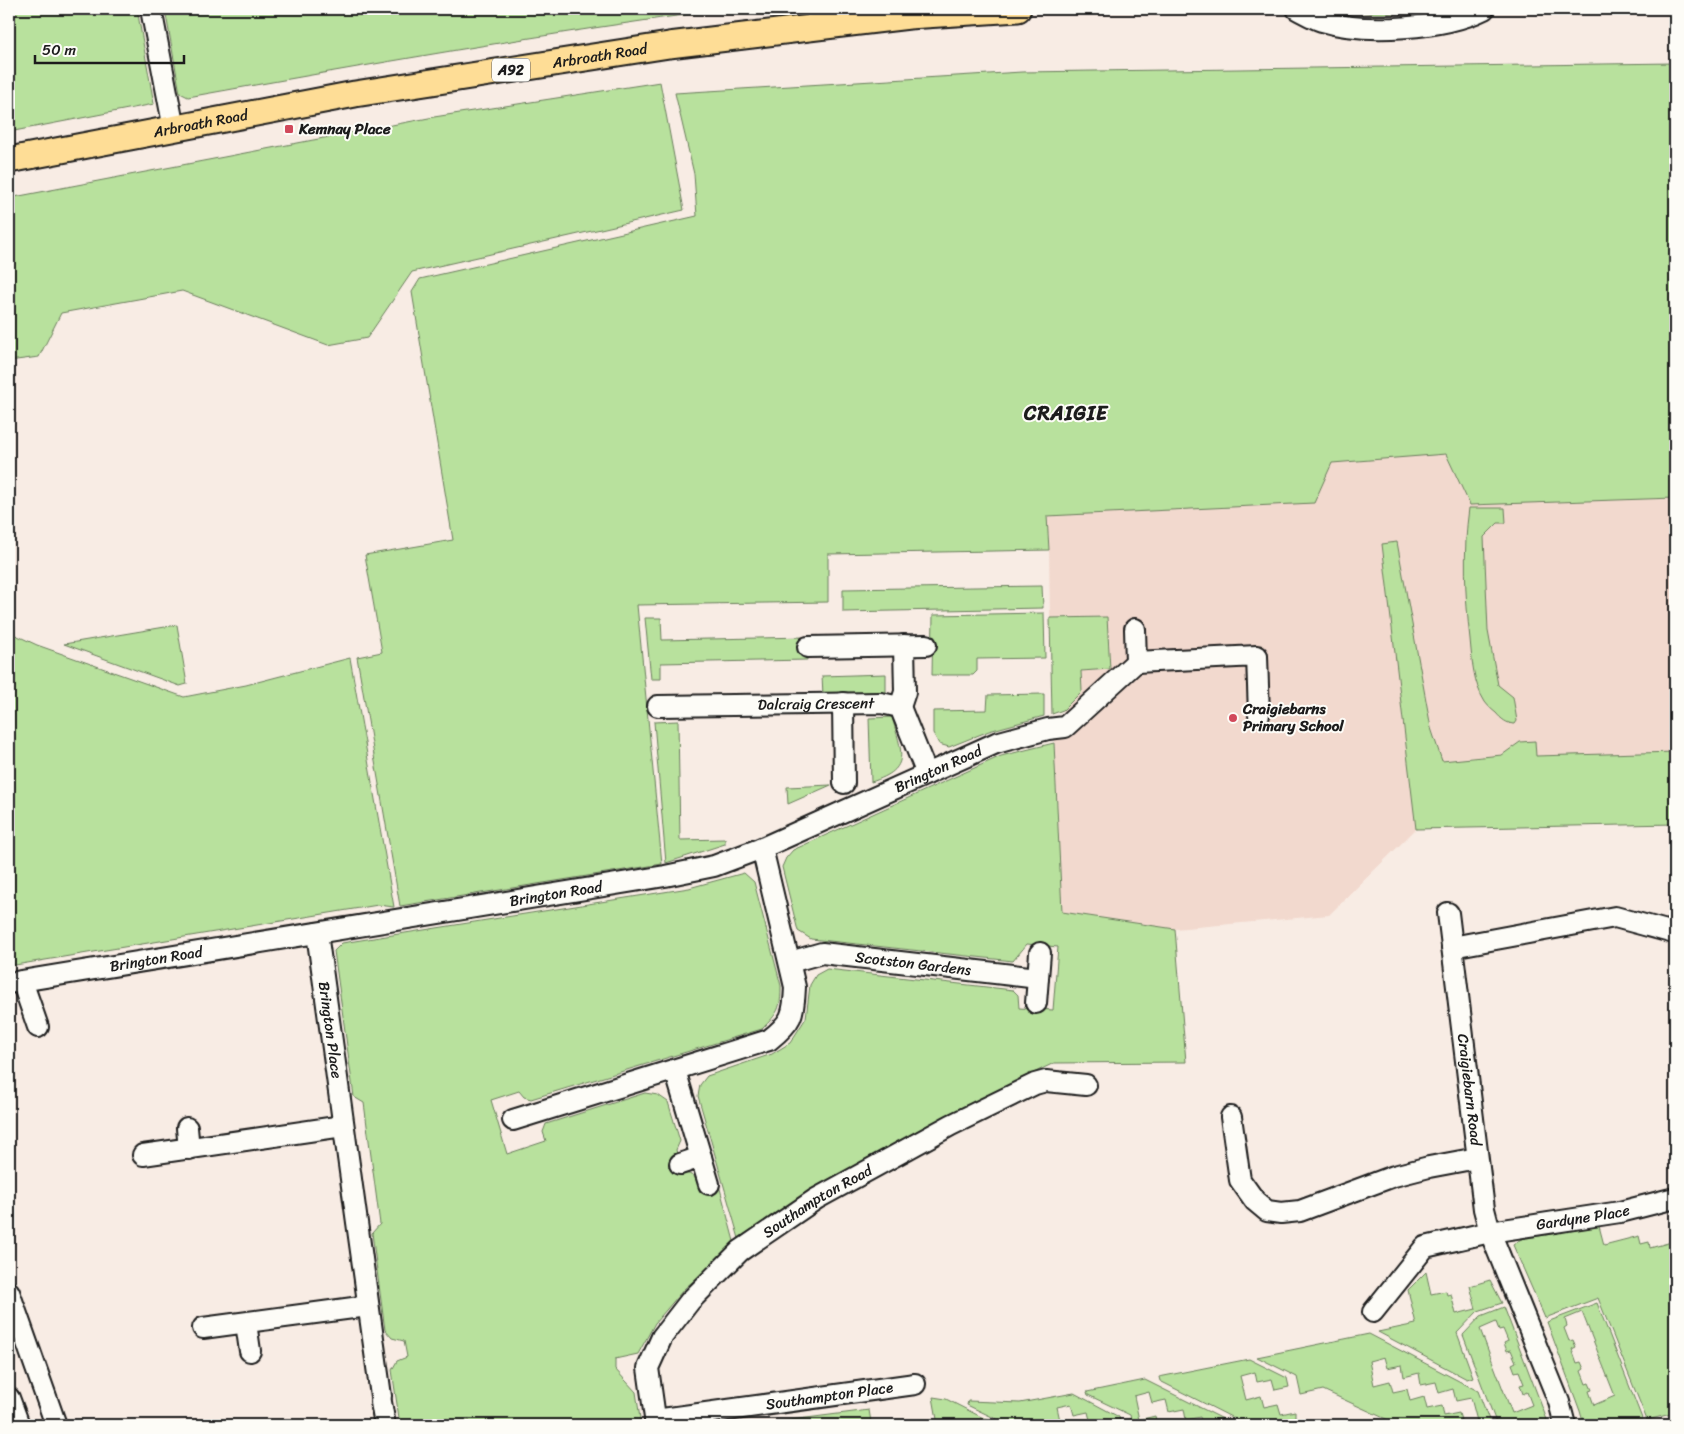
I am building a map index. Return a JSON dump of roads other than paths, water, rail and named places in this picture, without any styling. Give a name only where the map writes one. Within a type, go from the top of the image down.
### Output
[{"type":"main road","name":"Arbroath Road","points":[[9,160],[355,94],[669,45],[818,18],[909,16],[1018,9]]},
{"type":"street","points":[[151,9],[174,129]]},
{"type":"street","points":[[1298,9],[1321,21],[1373,29],[1429,25],[1474,14],[1484,9]]},
{"type":"street","points":[[1135,629],[1136,662],[1257,656],[1259,714]]},
{"type":"street","points":[[904,645],[905,692],[900,707],[927,774]]},
{"type":"street","points":[[808,647],[926,645]]},
{"type":"street","name":"Brington Road","points":[[38,1027],[15,982],[665,876],[714,866],[762,848],[996,743],[1048,729],[1065,727],[1136,662]]},
{"type":"street","points":[[843,703],[844,783]]},
{"type":"street","name":"Dalcraig Crescent","points":[[658,706],[881,703],[900,707]]},
{"type":"street","points":[[513,1120],[769,1040],[785,1028],[794,1010],[795,987],[762,848]]},
{"type":"street","name":"Craigiebarn Road","points":[[1448,913],[1484,1209],[1490,1232],[1556,1393],[1566,1425]]},
{"type":"street","points":[[1452,947],[1615,917],[1674,933]]},
{"type":"street","name":"Brington Place","points":[[317,933],[385,1425]]},
{"type":"street","name":"Scotston Gardens","points":[[790,962],[822,953],[1038,978]]},
{"type":"street","points":[[1036,1003],[1040,953]]},
{"type":"street","points":[[675,1070],[709,1184]]},
{"type":"street","name":"Southampton Road","points":[[656,1423],[648,1368],[662,1337],[690,1301],[740,1251],[816,1199],[951,1125],[1035,1084],[1046,1082],[1086,1085]]},
{"type":"street","points":[[1231,1117],[1240,1180],[1256,1201],[1267,1211],[1281,1213],[1300,1211],[1394,1176],[1477,1158]]},
{"type":"street","points":[[143,1155],[344,1126]]},
{"type":"street","points":[[187,1128],[190,1149]]},
{"type":"street","points":[[680,1164],[701,1157]]},
{"type":"street","name":"Gardyne Place","points":[[1490,1232],[1620,1212],[1675,1198]]},
{"type":"street","points":[[1373,1312],[1424,1247],[1490,1232]]},
{"type":"street","points":[[9,1292],[56,1425]]},
{"type":"street","points":[[203,1328],[368,1306]]},
{"type":"street","points":[[246,1323],[250,1351]]},
{"type":"street","name":"Southampton Place","points":[[656,1423],[915,1384]]},
{"type":"street","points":[[9,1398],[18,1425]]},
{"type":"place","name":"Kemnay Place","points":[[289,129]]},
{"type":"place","name":"Craigiebarns Primary School","points":[[1233,718]]},
{"type":"district","name":"CRAIGIE","points":[[1066,413]]}]
